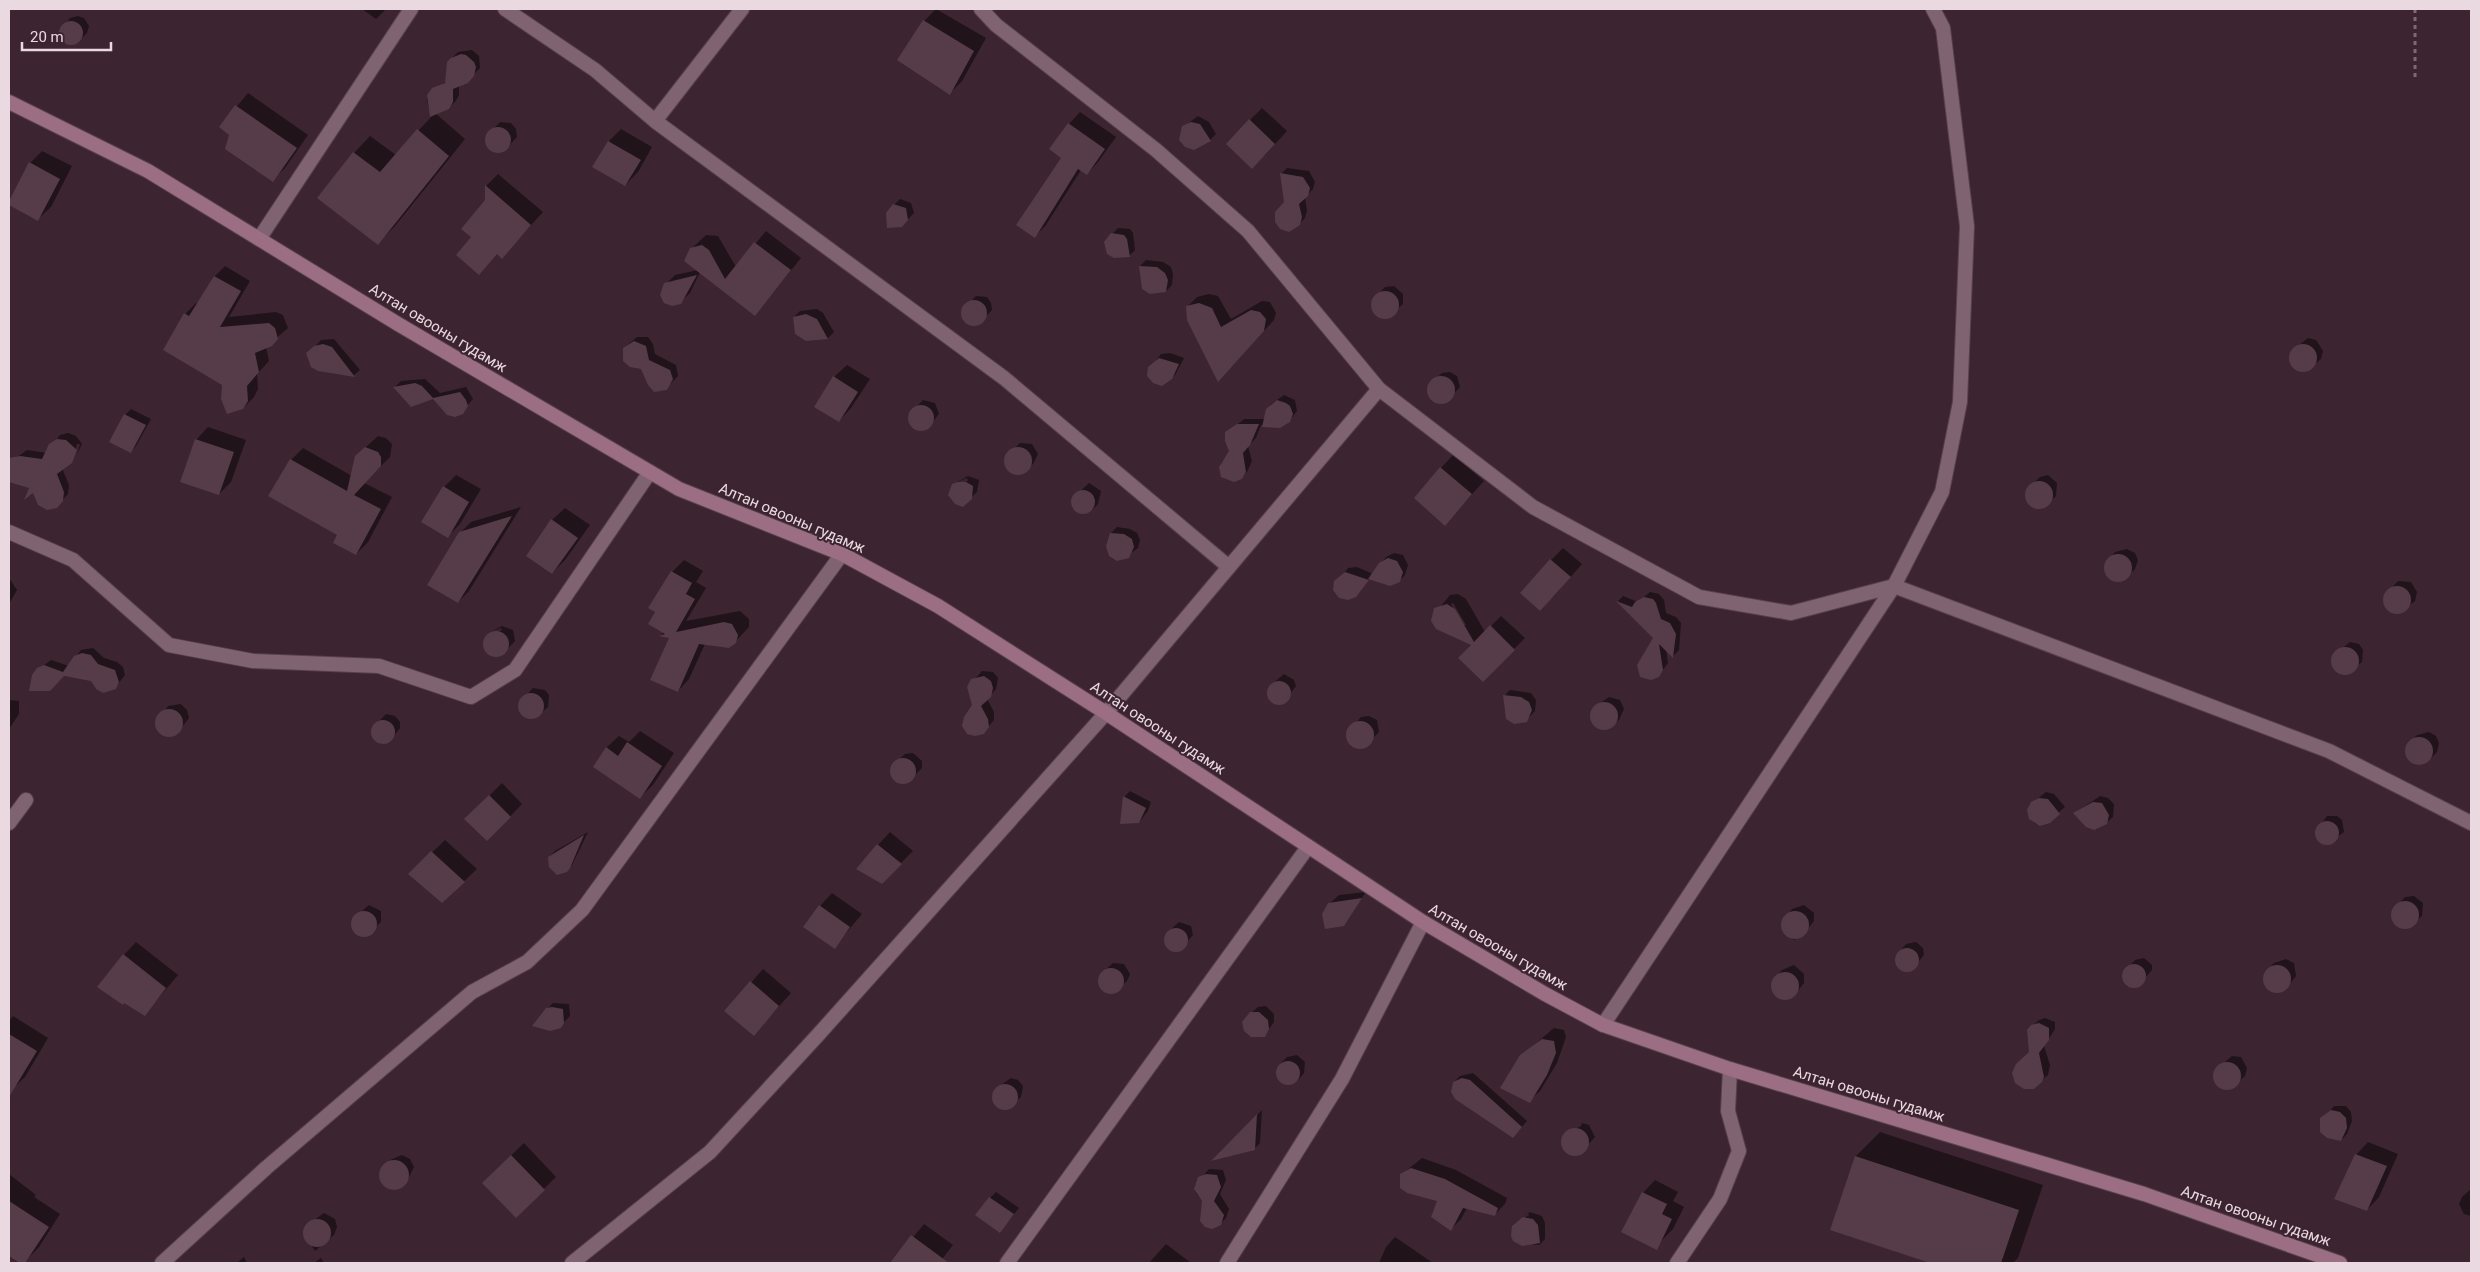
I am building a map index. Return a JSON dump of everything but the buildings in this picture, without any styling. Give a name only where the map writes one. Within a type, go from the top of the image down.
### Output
[{"type":"main road","name":"Алтан овооны гудамж","points":[[9,102],[148,171],[680,489],[842,554],[938,606],[1106,713],[1423,922],[1545,994],[1604,1024],[1730,1069],[2144,1194],[2340,1263]]},
{"type":"street","points":[[258,238],[410,9]]},
{"type":"street","points":[[505,9],[596,70],[655,121],[1004,378],[1229,566]]},
{"type":"street","points":[[655,121],[742,9]]},
{"type":"street","points":[[981,9],[996,25],[1156,150],[1248,231],[1380,389],[1533,507],[1699,597],[1791,613],[1894,586],[2329,752],[2471,823]]},
{"type":"street","points":[[1604,1024],[1894,586],[1942,492],[1960,402],[1967,226],[1943,28],[1932,9]]},
{"type":"street","points":[[572,1263],[710,1152],[818,1035],[1106,713],[1380,389]]},
{"type":"street","points":[[9,532],[73,560],[169,645],[253,661],[379,666],[471,697],[515,670],[650,472]]},
{"type":"street","points":[[162,1263],[266,1168],[472,992],[527,962],[582,910],[842,554]]},
{"type":"street","points":[[9,823],[26,800]]},
{"type":"street","points":[[1007,1263],[1308,847]]},
{"type":"street","points":[[1227,1263],[1342,1079],[1423,922]]},
{"type":"street","points":[[1677,1263],[1720,1199],[1739,1151],[1728,1111],[1730,1069]]},
{"type":"path","points":[[2415,9],[2415,78]]}]
